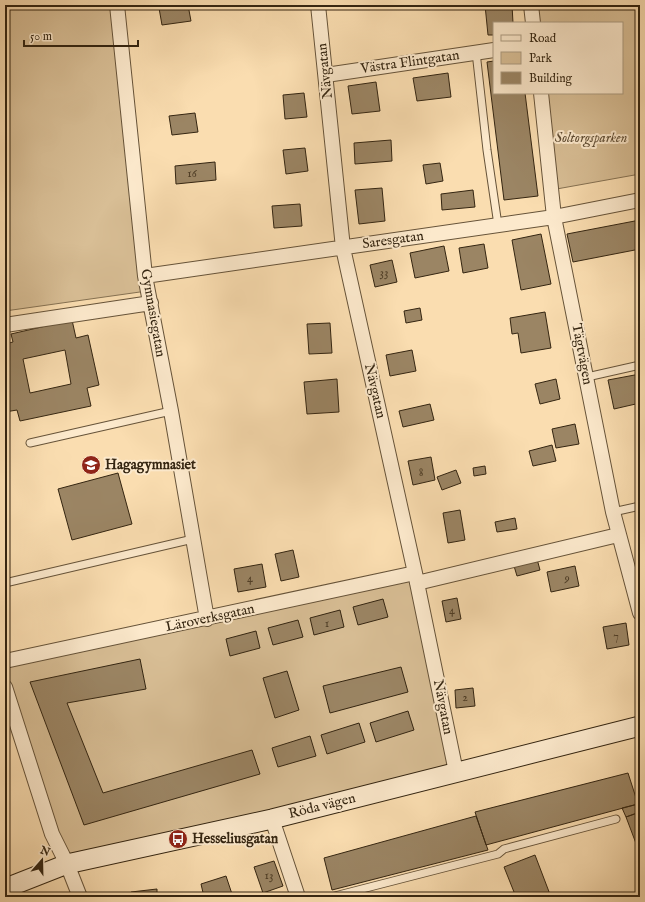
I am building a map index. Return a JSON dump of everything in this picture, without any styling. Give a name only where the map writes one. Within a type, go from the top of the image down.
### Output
[{"type":"street","name":"Gymnasiegatan","points":[[117,5],[145,276],[171,411],[207,620]]},
{"type":"street","name":"Nävgatan","points":[[318,5],[343,248],[416,578],[456,772]]},
{"type":"street","points":[[531,5],[533,22]]},
{"type":"street","name":"Västra Flintgatan","points":[[326,75],[493,50]]},
{"type":"street","name":"Tägtvägen","points":[[541,94],[554,217],[613,512],[640,613]]},
{"type":"street","name":"Saresgatan","points":[[145,276],[554,217],[640,200]]},
{"type":"street","points":[[5,325],[151,303]]},
{"type":"street","name":"Läroverksgatan","points":[[5,661],[416,578],[618,535]]},
{"type":"street","points":[[5,687],[52,834],[67,864],[80,897]]},
{"type":"street","name":"Röda vägen","points":[[5,890],[11,886],[67,864],[272,819],[640,726]]},
{"type":"street","points":[[272,819],[298,897]]},
{"type":"lane","points":[[476,52],[487,150],[498,225]]},
{"type":"lane","points":[[587,377],[640,365]]},
{"type":"lane","points":[[30,442],[171,411]]},
{"type":"lane","points":[[613,512],[640,506]]},
{"type":"lane","points":[[5,583],[193,539]]},
{"type":"lane","points":[[331,897],[498,854],[504,848],[616,819]]},
{"type":"green space","points":[[5,5],[113,5],[147,291],[5,311]]},
{"type":"green space","name":"Soltorgsparken","points":[[531,5],[640,5],[640,174],[551,190],[541,94],[623,94],[623,22],[533,22]]},
{"type":"green space","points":[[415,573],[456,772],[67,864],[5,687],[5,661]]},
{"type":"building","points":[[188,5],[191,21],[162,25],[159,8]]},
{"type":"building","points":[[485,5],[512,5],[513,22],[493,22],[493,35],[488,35]]},
{"type":"building","points":[[493,61],[493,94],[525,94],[538,196],[504,200],[487,62]]},
{"type":"building","points":[[448,73],[451,97],[417,101],[413,78]]},
{"type":"building","points":[[376,82],[380,111],[352,114],[348,86]]},
{"type":"building","points":[[304,93],[307,117],[285,119],[283,95]]},
{"type":"building","points":[[195,113],[198,132],[172,135],[169,116]]},
{"type":"building","points":[[391,140],[392,161],[355,164],[354,143]]},
{"type":"building","points":[[305,148],[308,171],[286,174],[283,150]]},
{"type":"building","points":[[215,162],[216,180],[176,184],[175,166]]},
{"type":"building","points":[[440,163],[443,181],[426,184],[423,165]]},
{"type":"building","points":[[382,188],[385,221],[359,224],[355,190]]},
{"type":"building","points":[[473,190],[475,207],[442,210],[441,194]]},
{"type":"building","points":[[300,204],[302,226],[274,228],[272,206]]},
{"type":"building","points":[[640,220],[640,249],[573,262],[567,234]]},
{"type":"building","points":[[541,234],[551,284],[521,290],[512,240]]},
{"type":"building","points":[[484,244],[488,268],[463,273],[459,248]]},
{"type":"building","points":[[444,246],[449,271],[415,278],[410,253]]},
{"type":"building","points":[[392,260],[397,282],[375,287],[370,265]]},
{"type":"building","points":[[420,308],[422,320],[406,323],[404,311]]},
{"type":"building","points":[[545,312],[551,348],[521,353],[518,333],[512,334],[510,318]]},
{"type":"building","points":[[72,320],[76,338],[88,335],[99,385],[87,388],[91,406],[20,421],[17,410],[5,412],[5,344],[13,342],[11,334]],"holes":[[[65,350],[71,384],[30,393],[23,359]]]},
{"type":"building","points":[[330,323],[332,353],[309,354],[307,324]]},
{"type":"building","points":[[412,350],[416,371],[390,376],[386,355]]},
{"type":"building","points":[[640,374],[640,403],[614,409],[608,380]]},
{"type":"building","points":[[337,379],[339,412],[307,414],[304,382]]},
{"type":"building","points":[[556,379],[560,399],[540,404],[535,384]]},
{"type":"building","points":[[430,404],[434,420],[403,427],[399,411]]},
{"type":"building","points":[[575,424],[579,444],[556,448],[552,429]]},
{"type":"building","points":[[552,445],[556,461],[533,466],[529,451]]},
{"type":"building","points":[[431,457],[435,480],[413,485],[408,461]]},
{"type":"building","points":[[485,466],[486,474],[474,476],[473,468]]},
{"type":"building","points":[[456,470],[461,483],[442,490],[437,477]]},
{"type":"building","points":[[118,473],[132,524],[72,540],[58,489]]},
{"type":"building","points":[[460,510],[465,540],[448,543],[443,513]]},
{"type":"building","points":[[515,518],[517,529],[497,532],[495,522]]},
{"type":"building","points":[[293,550],[299,577],[281,581],[275,554]]},
{"type":"building","points":[[537,559],[540,570],[517,576],[514,566]]},
{"type":"building","points":[[262,564],[266,587],[238,592],[234,569]]},
{"type":"building","points":[[575,566],[579,586],[551,592],[547,572]]},
{"type":"building","points":[[457,598],[461,619],[446,622],[442,601]]},
{"type":"building","points":[[383,599],[388,617],[358,625],[353,607]]},
{"type":"building","points":[[340,610],[344,627],[314,635],[310,618]]},
{"type":"building","points":[[298,620],[303,637],[273,645],[268,628]]},
{"type":"building","points":[[626,623],[629,645],[607,649],[603,627]]},
{"type":"building","points":[[256,631],[260,648],[230,656],[226,639]]},
{"type":"building","points":[[140,659],[146,689],[67,703],[103,793],[252,750],[260,774],[84,825],[30,682]]},
{"type":"building","points":[[401,667],[408,692],[330,713],[323,686]]},
{"type":"building","points":[[287,671],[299,710],[275,718],[263,678]]},
{"type":"building","points":[[473,688],[475,706],[456,708],[455,690]]},
{"type":"building","points":[[408,711],[414,730],[376,742],[370,723]]},
{"type":"building","points":[[359,723],[365,742],[327,754],[321,735]]},
{"type":"building","points":[[310,736],[316,756],[278,767],[272,748]]},
{"type":"building","points":[[628,773],[638,804],[486,845],[475,812]]},
{"type":"building","points":[[638,804],[640,812],[626,817],[622,808]]},
{"type":"building","points":[[640,812],[640,854],[626,817]]},
{"type":"building","points":[[476,816],[488,850],[332,890],[324,858]]},
{"type":"building","points":[[535,855],[551,897],[516,897],[504,867]]},
{"type":"building","points":[[274,861],[283,886],[263,893],[254,867]]},
{"type":"building","points":[[226,876],[232,894],[223,897],[204,897],[201,884]]},
{"type":"building","points":[[157,889],[157,897],[131,897],[131,892]]},
{"type":"place","name":"Hagagymnasiet","points":[[91,465]]},
{"type":"place","name":"Hesseliusgatan","points":[[178,839]]}]
